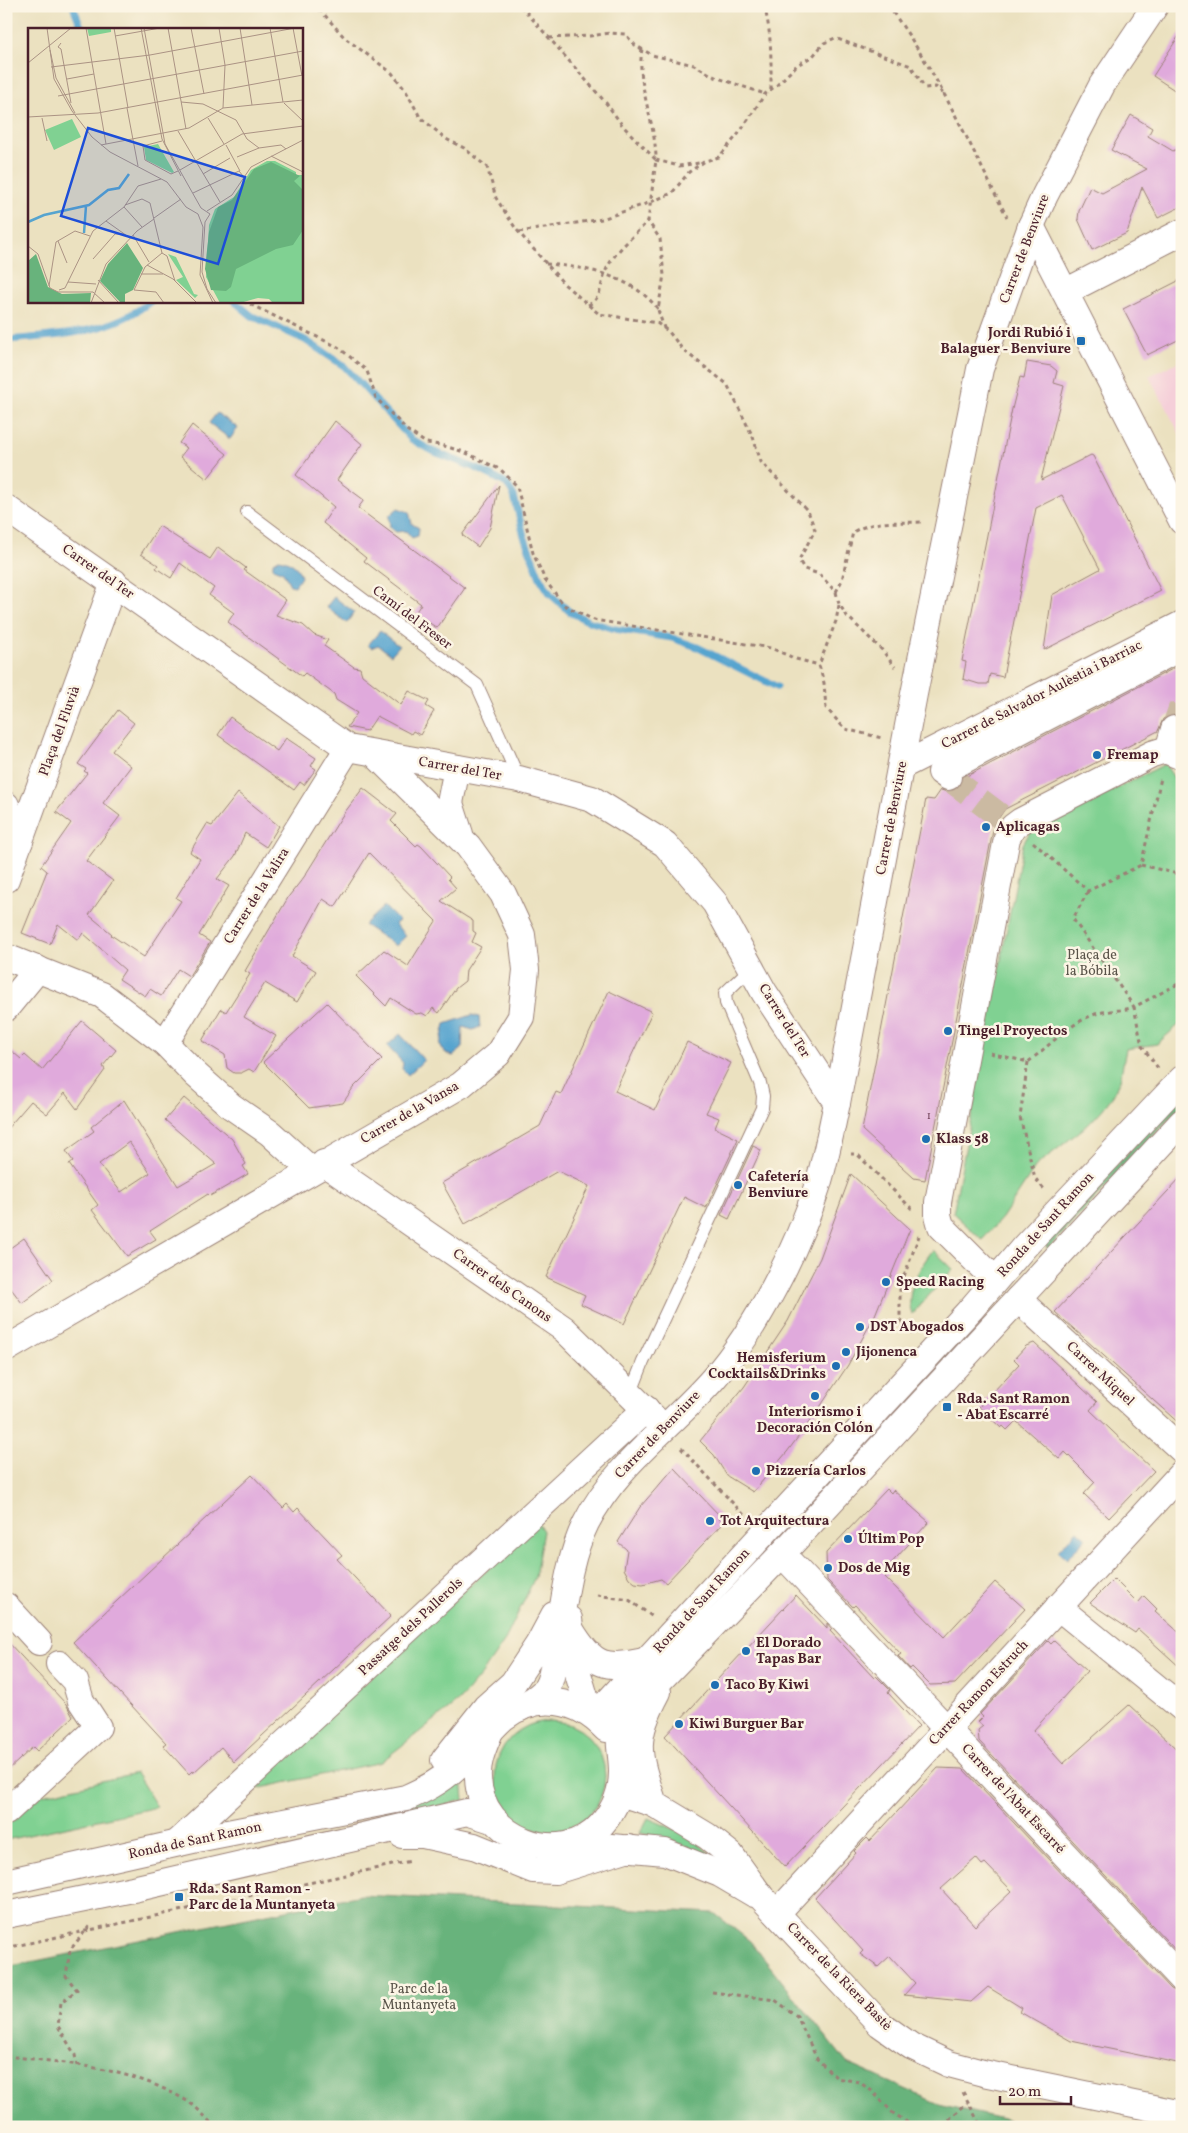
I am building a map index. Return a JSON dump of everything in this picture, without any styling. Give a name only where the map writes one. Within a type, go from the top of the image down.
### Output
[{"type":"street","name":"Carrer de Benviure","points":[[520,1708],[546,1688],[553,1672],[566,1593],[576,1553],[586,1524],[594,1509],[612,1483],[714,1377],[752,1325],[780,1276],[818,1184],[837,1103],[914,694],[980,369],[1027,237],[1102,85],[1155,6]]},
{"type":"street","points":[[1065,292],[1182,232]]},
{"type":"street","points":[[1027,237],[1065,292],[1182,521]]},
{"type":"street","name":"Carrer del Ter","points":[[6,508],[348,748],[519,779],[592,799],[665,844],[715,903],[751,968],[837,1103]]},
{"type":"street","name":"Plaça del Fluvià","points":[[6,879],[114,582]]},
{"type":"street","name":"Carrer de Salvador Aulèstia i Barriac","points":[[904,755],[1182,624]]},
{"type":"street","points":[[948,777],[941,772],[1182,647]]},
{"type":"street","points":[[995,1280],[941,1226],[938,1216],[938,1202],[1008,838],[1014,827],[1152,754],[1175,745]]},
{"type":"street","name":"Carrer de la Valira","points":[[165,1043],[348,748]]},
{"type":"street","name":"Carrer de la Vansa","points":[[6,1349],[461,1085],[498,1054],[521,1017],[526,970],[522,934],[503,894],[461,837],[375,754]]},
{"type":"street","points":[[457,768],[450,803],[461,837]]},
{"type":"street","points":[[6,805],[20,841]]},
{"type":"street","name":"Carrer dels Canons","points":[[6,957],[102,996],[165,1043],[224,1099],[270,1133],[318,1167],[564,1329],[663,1429]]},
{"type":"street","points":[[6,1008],[38,969]]},
{"type":"street","name":"Ronda de Sant Ramon","points":[[489,1734],[480,1756],[478,1779],[483,1801],[495,1821],[510,1835],[528,1843],[548,1846],[567,1844],[585,1837],[600,1826],[612,1811],[620,1793],[622,1772],[618,1735],[627,1714],[659,1665],[1024,1247],[1170,1074]]},
{"type":"street","name":"Ronda de Sant Ramon","points":[[592,1715],[659,1665],[782,1554],[1182,1122]]},
{"type":"street","name":"Carrer Miquel","points":[[1018,1299],[1182,1450]]},
{"type":"street","name":"Passatge dels Pallerols","points":[[176,1844],[638,1402]]},
{"type":"street","name":"Carrer Ramon Estruch","points":[[769,1906],[946,1728],[1182,1473]]},
{"type":"street","name":"Carrer de l'Abat Escarré","points":[[782,1554],[1182,1979]]},
{"type":"street","name":"Carrer de Benviure","points":[[566,1593],[575,1664],[592,1715]]},
{"type":"street","name":"Ronda de Sant Ramon","points":[[384,1804],[435,1770],[456,1748],[486,1707],[513,1683],[538,1645],[566,1593]]},
{"type":"street","points":[[6,1606],[39,1642]]},
{"type":"street","points":[[1058,1607],[1182,1708]]},
{"type":"street","name":"Ronda de Sant Ramon","points":[[569,1627],[589,1657],[606,1665],[659,1665]]},
{"type":"street","points":[[6,1812],[98,1727],[81,1701],[75,1681],[59,1664]]},
{"type":"street","name":"Ronda de Sant Ramon","points":[[654,1804],[640,1760],[640,1742],[644,1719],[659,1665]]},
{"type":"street","name":"Ronda de Sant Ramon","points":[[6,1882],[176,1844],[384,1804],[406,1798],[430,1787],[456,1768],[503,1719],[520,1708],[537,1702],[573,1705],[592,1715],[609,1732],[619,1752]]},
{"type":"street","name":"Carrer de la Riera Bastè","points":[[620,1793],[654,1804],[706,1836],[730,1855],[769,1906],[880,2024],[910,2046],[960,2066],[1180,2112]]},
{"type":"street","name":"Ronda de Sant Ramon","points":[[6,1915],[133,1890],[467,1812],[495,1821]]},
{"type":"street","name":"Ronda de Sant Ramon","points":[[375,1834],[423,1835],[474,1846],[533,1870],[548,1871],[590,1862],[629,1848]]},
{"type":"street","name":"Carrer de la Riera Bastè","points":[[567,1844],[666,1852],[691,1861],[769,1906]]},
{"type":"lane","name":"Camí del Freser","points":[[247,512],[476,686],[519,779]]},
{"type":"lane","points":[[638,1402],[643,1362],[762,1108],[763,1096],[728,1013],[725,993],[751,968]]},
{"type":"path","points":[[312,6],[322,12],[345,38],[392,73],[406,91],[420,117],[446,139],[464,148],[487,167],[496,198],[518,232],[546,264],[588,305],[599,314],[657,323],[665,329],[683,350],[727,384],[753,437],[761,462],[808,511],[815,530],[799,560],[804,569],[819,574],[836,592],[839,604],[847,616],[882,650],[914,694]]},
{"type":"path","points":[[521,6],[623,126],[656,160],[679,166],[719,158],[765,94],[797,64],[813,56],[824,43],[835,38],[911,66],[925,88],[936,87],[946,96]]},
{"type":"path","points":[[764,6],[768,18],[771,90]]},
{"type":"path","points":[[888,6],[936,76],[1027,237]]},
{"type":"path","points":[[549,38],[610,33],[625,34],[652,55],[694,65],[715,77],[765,94]]},
{"type":"path","points":[[588,305],[595,302],[600,293],[604,275],[621,248],[648,221],[656,160],[656,139],[642,80],[640,62],[642,49]]},
{"type":"path","points":[[518,232],[602,219],[651,202],[672,193],[689,172],[705,162]]},
{"type":"path","points":[[648,221],[660,239],[664,275],[658,310]]},
{"type":"path","points":[[546,264],[569,265],[619,279],[633,286],[647,296],[658,310],[665,329]]},
{"type":"path","points":[[245,302],[338,347],[367,371],[376,398],[408,431],[426,443],[464,452],[501,470],[516,486],[533,553],[545,580],[564,605],[594,620],[771,648],[796,659],[819,665]]},
{"type":"path","points":[[836,592],[842,580],[853,532],[880,521],[950,521]]},
{"type":"path","points":[[839,604],[836,621],[819,665],[824,682],[826,708],[845,729],[904,755]]},
{"type":"path","points":[[1141,865],[1175,745]]},
{"type":"path","points":[[1014,827],[1049,854],[1088,891]]},
{"type":"path","points":[[1170,1074],[1142,1046],[1134,1006],[1073,919],[1088,891],[1141,865],[1182,875]]},
{"type":"path","points":[[1044,1189],[1035,1178],[1020,1117],[1028,1062],[1081,1021],[1099,1013],[1122,1011],[1182,982]]},
{"type":"path","points":[[968,1047],[1028,1062]]},
{"type":"path","points":[[857,1154],[915,1211]]},
{"type":"path","points":[[921,1230],[900,1286],[900,1320],[931,1352]]},
{"type":"path","points":[[682,1448],[744,1515]]},
{"type":"path","name":"Ronda de Sant Ramon","points":[[597,1595],[629,1600],[653,1618]]},
{"type":"path","points":[[6,1948],[401,1864]]},
{"type":"path","points":[[77,2066],[75,2055],[58,2026],[60,2002],[77,1990],[66,1976],[70,1950],[96,1918]]},
{"type":"path","points":[[712,1992],[775,2000],[797,2016],[818,2059],[837,2078],[859,2082],[872,2091],[893,2113],[917,2127]]},
{"type":"path","points":[[6,2056],[139,2077],[188,2101],[215,2127]]},
{"type":"path","points":[[960,2066],[963,2096],[981,2127]]},
{"type":"path","points":[[935,2127],[944,2124],[967,2103]]},
{"type":"shaded area","points":[[1182,360],[1182,438],[1149,376]]},
{"type":"green space","name":"Plaça de la Bóbila","points":[[1165,764],[1182,790],[1182,1022],[1157,1044],[1126,1049],[1120,1080],[1112,1097],[1089,1124],[1037,1165],[1002,1218],[982,1240],[953,1213],[1023,844],[1030,832]]},
{"type":"green space","points":[[1182,1095],[1182,1105],[1048,1249],[1043,1242]]},
{"type":"green space","points":[[933,1250],[953,1269],[912,1314],[910,1297],[912,1289],[923,1264]]},
{"type":"green space","points":[[965,1328],[971,1334],[827,1489],[821,1484]]},
{"type":"green space","points":[[538,1523],[543,1531],[535,1577],[504,1642],[482,1674],[459,1701],[381,1762],[247,1791]]},
{"type":"green space","points":[[550,1721],[571,1725],[589,1737],[601,1755],[605,1776],[601,1797],[589,1815],[571,1827],[550,1831],[529,1827],[511,1815],[499,1797],[495,1776],[499,1755],[511,1737],[529,1725]]},
{"type":"green space","points":[[136,1773],[157,1807],[6,1840],[6,1826],[42,1795]]},
{"type":"green space","points":[[462,1777],[464,1800],[380,1820],[380,1812]]},
{"type":"green space","points":[[648,1818],[685,1834],[724,1864],[684,1845],[640,1833]]},
{"type":"green space","name":"Parc de la Muntanyeta","points":[[361,1895],[714,1913],[750,1941],[847,2063],[939,2104],[1036,2127],[6,2127],[6,1967]]},
{"type":"water","points":[[217,413],[238,428],[230,439],[209,423]]},
{"type":"water","points":[[398,508],[409,512],[412,524],[419,528],[418,536],[412,538],[406,531],[396,532],[390,527],[389,516]]},
{"type":"water","points":[[279,559],[296,567],[300,573],[301,577],[295,586],[290,585],[283,572],[273,568],[273,562]]},
{"type":"water","points":[[334,597],[354,612],[347,623],[326,607]]},
{"type":"water","points":[[380,631],[399,646],[391,655],[378,645],[371,648],[368,645]]},
{"type":"water","points":[[384,906],[399,921],[395,924],[406,936],[396,946],[364,925]]},
{"type":"water","points":[[472,1015],[479,1017],[480,1027],[473,1030],[463,1027],[462,1049],[453,1056],[446,1054],[440,1045],[445,1024]]},
{"type":"water","points":[[400,1034],[424,1060],[408,1075],[402,1069],[403,1063],[387,1046]]},
{"type":"water","points":[[1077,1530],[1086,1538],[1067,1559],[1058,1551]]},
{"type":"building","points":[[1182,31],[1182,95],[1153,76]]},
{"type":"building","points":[[1131,115],[1152,128],[1148,136],[1173,151],[1182,146],[1182,206],[1158,218],[1142,187],[1127,233],[1092,250],[1078,219],[1079,211],[1090,187],[1102,193],[1147,169],[1111,150]]},
{"type":"building","points":[[1182,279],[1182,338],[1147,355],[1123,309]]},
{"type":"building","points":[[1027,362],[1051,366],[1057,371],[1054,383],[1064,386],[1041,480],[1091,455],[1093,456],[1161,591],[1044,650],[1052,595],[1100,569],[1062,495],[1036,508],[1003,677],[990,674],[988,684],[979,684],[963,679],[966,662],[962,661],[1012,409],[1020,377],[1024,378]]},
{"type":"building","points":[[335,421],[362,444],[337,480],[364,500],[358,508],[465,588],[437,628],[415,613],[421,604],[364,561],[366,558],[323,523],[334,507],[296,475]]},
{"type":"building","points":[[192,425],[227,454],[207,479],[180,457],[187,448],[179,443]]},
{"type":"building","points":[[499,485],[490,528],[478,547],[462,535]]},
{"type":"building","points":[[159,526],[210,559],[218,547],[246,568],[244,570],[286,600],[276,615],[303,625],[314,635],[328,640],[324,646],[354,667],[360,668],[362,675],[401,705],[409,691],[429,701],[426,706],[434,711],[420,735],[413,731],[411,734],[377,716],[367,731],[347,727],[357,713],[336,700],[334,694],[305,673],[302,676],[228,622],[234,613],[209,595],[214,588],[180,563],[171,578],[156,568],[158,565],[141,554]]},
{"type":"building","points":[[1182,664],[1182,717],[1170,715],[1163,719],[1158,731],[1005,809],[994,825],[925,1180],[914,1178],[862,1130],[926,799],[934,800],[941,790],[947,792],[955,790],[963,778]]},
{"type":"building","points":[[118,710],[134,723],[112,751],[131,766],[103,803],[120,816],[86,861],[113,881],[89,915],[111,935],[144,957],[181,901],[176,898],[200,859],[190,852],[207,824],[212,826],[238,793],[279,826],[266,847],[245,833],[235,856],[217,879],[229,886],[199,935],[210,942],[189,976],[178,969],[161,996],[150,989],[145,996],[119,979],[125,970],[83,933],[78,940],[58,924],[50,944],[22,933],[47,871],[41,866],[71,823],[56,812],[87,773],[84,771],[86,769],[78,764]]},
{"type":"building","points":[[230,717],[277,751],[286,738],[316,758],[311,766],[316,769],[304,785],[300,782],[294,790],[218,735]]},
{"type":"building","points":[[363,788],[397,814],[391,821],[416,846],[418,844],[421,846],[450,877],[448,879],[456,888],[441,901],[473,921],[473,931],[476,933],[472,942],[481,947],[466,970],[465,981],[456,988],[439,1013],[433,1008],[427,1016],[422,1013],[416,1014],[391,998],[386,1006],[356,976],[384,950],[408,966],[436,921],[369,853],[335,907],[323,899],[292,956],[316,971],[297,1002],[265,983],[244,1017],[276,1036],[254,1072],[249,1069],[241,1073],[234,1073],[227,1068],[225,1055],[202,1041],[221,1009],[226,1012],[250,974],[245,971],[289,896],[304,877],[342,816]]},
{"type":"building","points":[[609,991],[652,1012],[615,1091],[655,1110],[687,1042],[731,1063],[706,1113],[719,1118],[715,1128],[738,1139],[706,1208],[684,1197],[624,1324],[581,1304],[585,1295],[546,1277],[589,1186],[558,1171],[465,1224],[442,1183],[540,1126],[556,1092],[561,1094]]},
{"type":"building","points":[[327,1003],[382,1059],[353,1088],[343,1103],[309,1108],[263,1062]]},
{"type":"building","points":[[82,1021],[116,1050],[103,1066],[105,1070],[77,1109],[65,1093],[47,1114],[31,1101],[6,1130],[6,1046],[21,1059],[25,1055],[42,1070]]},
{"type":"building","points":[[184,1098],[232,1139],[246,1164],[243,1166],[248,1174],[210,1196],[208,1194],[150,1231],[156,1239],[127,1256],[92,1210],[98,1205],[69,1164],[73,1161],[66,1151],[94,1131],[91,1127],[124,1100],[178,1186],[216,1164],[165,1120]],"holes":[[[129,1142],[150,1173],[121,1192],[99,1164]]]},
{"type":"building","points":[[753,1146],[761,1150],[729,1219],[721,1215]]},
{"type":"building","points":[[851,1174],[910,1229],[875,1315],[848,1365],[787,1452],[753,1492],[727,1476],[714,1455],[700,1441],[744,1387],[788,1321],[820,1258]]},
{"type":"building","points":[[1182,1176],[1182,1426],[1055,1312]]},
{"type":"building","points":[[24,1238],[53,1280],[22,1303],[6,1282],[6,1251]]},
{"type":"building","points":[[1034,1343],[1097,1402],[1090,1410],[1154,1471],[1109,1518],[1084,1494],[1095,1482],[1065,1452],[1059,1459],[1016,1421],[1007,1430],[1003,1426],[1001,1428],[979,1407],[1019,1364],[1014,1359],[1026,1346]]},
{"type":"building","points":[[674,1468],[721,1517],[719,1519],[723,1523],[666,1583],[661,1579],[643,1584],[635,1583],[629,1578],[624,1569],[627,1550],[618,1542],[640,1507]]},
{"type":"building","points":[[252,1475],[283,1508],[287,1504],[294,1512],[298,1508],[342,1555],[337,1559],[391,1616],[234,1762],[221,1747],[193,1773],[192,1771],[189,1774],[163,1745],[166,1743],[73,1642]]},
{"type":"building","points":[[887,1489],[891,1493],[893,1490],[929,1522],[886,1569],[890,1572],[885,1577],[944,1637],[995,1582],[1025,1609],[955,1684],[930,1685],[912,1667],[910,1669],[898,1656],[901,1654],[855,1605],[853,1607],[827,1580],[826,1553]]},
{"type":"building","points":[[1114,1579],[1138,1603],[1144,1596],[1157,1609],[1155,1611],[1182,1635],[1182,1669],[1138,1629],[1135,1633],[1090,1603]]},
{"type":"building","points":[[796,1595],[827,1628],[827,1623],[832,1629],[830,1631],[874,1678],[876,1676],[890,1690],[888,1693],[919,1726],[785,1867],[665,1736]]},
{"type":"building","points":[[6,1640],[66,1704],[73,1717],[37,1751],[33,1747],[6,1772]]},
{"type":"building","points":[[1048,1641],[1051,1644],[1054,1641],[1087,1671],[1033,1731],[1063,1764],[1129,1705],[1182,1754],[1182,1957],[979,1741],[978,1730],[983,1726],[978,1722],[983,1717],[980,1714]]},
{"type":"building","points":[[938,1768],[963,1769],[1171,1989],[1182,1994],[1182,2064],[1071,2041],[1020,2012],[1022,2008],[988,1987],[971,2002],[904,1995],[915,1983],[890,1956],[878,1967],[860,1954],[863,1951],[815,1898],[856,1853],[854,1851],[867,1838],[870,1841]],"holes":[[[976,1858],[982,1865],[985,1863],[1012,1891],[975,1926],[941,1889]]]},
{"type":"waterway","points":[[73,6],[82,28]]},
{"type":"waterway","points":[[6,340],[63,335],[101,327],[135,312],[150,302]]},
{"type":"waterway","points":[[235,302],[252,316],[305,340],[344,366],[411,439],[432,451],[478,469],[507,484],[514,496],[524,536],[540,578],[551,595],[570,612],[588,621],[615,629],[672,638],[697,647],[777,687]]},
{"type":"tunnel","points":[[1174,729],[1182,706]]},
{"type":"tunnel","points":[[948,777],[1001,817]]},
{"type":"place","name":"Jordi Rubió i Balaguer - Benviure","points":[[1081,341]]},
{"type":"place","name":"Fremap","points":[[1097,755]]},
{"type":"place","name":"Aplicagas","points":[[986,827]]},
{"type":"place","name":"Tingel Proyectos","points":[[948,1031]]},
{"type":"place","name":"Klass 58","points":[[926,1139]]},
{"type":"place","name":"Cafetería Benviure","points":[[738,1185]]},
{"type":"place","name":"Speed Racing","points":[[886,1282]]},
{"type":"place","name":"DST Abogados","points":[[860,1327]]},
{"type":"place","name":"Jijonenca","points":[[846,1352]]},
{"type":"place","name":"Hemisferium Cocktails&Drinks","points":[[836,1366]]},
{"type":"place","name":"Interiorismo i Decoración Colón","points":[[815,1396]]},
{"type":"place","name":"Rda. Sant Ramon - Abat Escarré","points":[[947,1407]]},
{"type":"place","name":"Pizzería Carlos","points":[[756,1471]]},
{"type":"place","name":"Tot Arquitectura","points":[[710,1521]]},
{"type":"place","name":"Últim Pop","points":[[848,1539]]},
{"type":"place","name":"Dos de Mig","points":[[828,1568]]},
{"type":"place","name":"El Dorado Tapas Bar","points":[[746,1651]]},
{"type":"place","name":"Taco By Kiwi","points":[[715,1685]]},
{"type":"place","name":"Kiwi Burguer Bar","points":[[679,1724]]},
{"type":"place","name":"Rda. Sant Ramon - Parc de la Muntanyeta","points":[[179,1897]]}]
